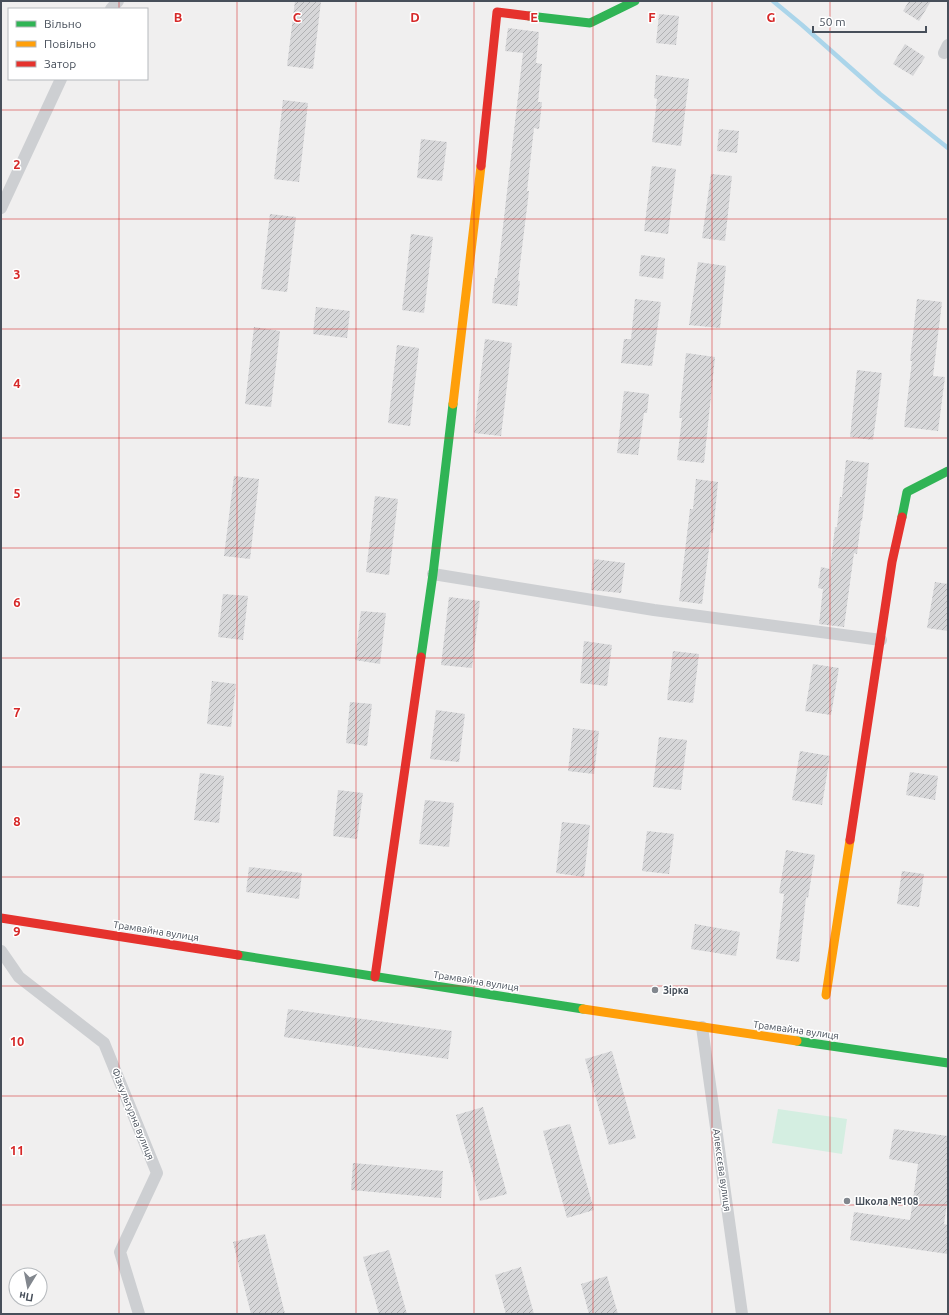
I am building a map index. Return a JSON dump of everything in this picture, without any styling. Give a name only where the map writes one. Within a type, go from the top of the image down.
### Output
[{"type":"street","points":[[376,977],[432,574],[479,183],[497,12],[590,23],[635,1]]},
{"type":"street","points":[[1,208],[61,80]]},
{"type":"street","points":[[826,995],[892,562],[907,492],[948,471]]},
{"type":"street","points":[[432,574],[654,610],[881,640]]},
{"type":"street","name":"Трамвайна вулиця","points":[[1,918],[702,1027],[948,1063]]},
{"type":"street","name":"Фiзкультурна вулиця","points":[[1,952],[19,977],[104,1043],[157,1173],[120,1252],[139,1314]]},
{"type":"street","name":"Алексєєва вулиця","points":[[702,1027],[742,1314]]},
{"type":"green space","points":[[778,1109],[847,1119],[842,1154],[772,1143]]},
{"type":"building","points":[[295,1],[321,1],[313,69],[287,66]]},
{"type":"building","points":[[909,1],[931,1],[919,21],[903,11]]},
{"type":"building","points":[[659,14],[679,16],[676,45],[656,43]]},
{"type":"building","points":[[508,28],[539,32],[536,63],[542,64],[538,102],[542,102],[539,129],[534,128],[527,191],[529,191],[518,281],[520,281],[517,306],[492,303],[495,278],[497,278],[523,53],[505,51]]},
{"type":"building","points":[[905,44],[925,57],[913,76],[893,64]]},
{"type":"building","points":[[656,75],[689,79],[681,146],[652,142],[657,99],[654,98]]},
{"type":"building","points":[[283,100],[308,103],[299,182],[274,179]]},
{"type":"building","points":[[719,129],[739,131],[737,153],[717,151]]},
{"type":"building","points":[[421,139],[447,142],[442,181],[417,178]]},
{"type":"building","points":[[652,166],[676,169],[668,234],[644,231]]},
{"type":"building","points":[[711,174],[732,176],[725,241],[702,238]]},
{"type":"building","points":[[270,214],[296,217],[287,292],[261,289]]},
{"type":"building","points":[[411,234],[433,237],[424,313],[402,310]]},
{"type":"building","points":[[641,255],[665,258],[663,279],[639,276]]},
{"type":"building","points":[[698,262],[726,266],[720,328],[689,325]]},
{"type":"building","points":[[635,299],[661,302],[652,366],[621,363],[624,339],[631,339]]},
{"type":"building","points":[[917,299],[942,302],[933,376],[945,377],[938,431],[904,427],[912,361],[910,361]]},
{"type":"building","points":[[316,307],[350,311],[347,338],[313,334]]},
{"type":"building","points":[[254,327],[280,331],[271,407],[245,404]]},
{"type":"building","points":[[485,339],[512,343],[501,436],[474,433]]},
{"type":"building","points":[[397,345],[419,348],[410,426],[388,423]]},
{"type":"building","points":[[686,353],[715,357],[704,463],[677,460],[682,418],[679,418]]},
{"type":"building","points":[[857,370],[882,373],[873,440],[850,437]]},
{"type":"building","points":[[624,391],[649,394],[647,413],[644,413],[638,455],[617,453]]},
{"type":"building","points":[[846,460],[869,463],[857,554],[854,553],[844,627],[819,624],[823,589],[818,588],[821,567],[830,569],[840,497],[842,497]]},
{"type":"building","points":[[234,476],[259,479],[250,559],[224,556]]},
{"type":"building","points":[[696,479],[718,482],[713,533],[711,533],[702,604],[679,601],[690,509],[693,509]]},
{"type":"building","points":[[375,496],[398,499],[389,575],[366,572]]},
{"type":"building","points":[[594,559],[625,563],[621,593],[591,590]]},
{"type":"building","points":[[935,582],[948,584],[948,631],[927,628]]},
{"type":"building","points":[[223,594],[248,596],[243,640],[218,637]]},
{"type":"building","points":[[449,597],[480,601],[472,668],[441,665]]},
{"type":"building","points":[[361,611],[386,613],[380,664],[355,660]]},
{"type":"building","points":[[584,641],[612,645],[607,686],[580,683]]},
{"type":"building","points":[[673,651],[699,654],[693,703],[667,700]]},
{"type":"building","points":[[813,664],[839,668],[831,715],[805,711]]},
{"type":"building","points":[[212,681],[236,684],[231,727],[207,724]]},
{"type":"building","points":[[350,702],[372,704],[367,746],[346,743]]},
{"type":"building","points":[[436,710],[465,714],[459,762],[430,759]]},
{"type":"building","points":[[573,728],[599,731],[594,774],[568,771]]},
{"type":"building","points":[[659,737],[687,740],[681,790],[653,787]]},
{"type":"building","points":[[800,751],[830,756],[822,805],[792,800]]},
{"type":"building","points":[[910,772],[938,776],[935,800],[906,795]]},
{"type":"building","points":[[200,773],[224,776],[219,823],[194,820]]},
{"type":"building","points":[[338,790],[363,793],[357,839],[333,836]]},
{"type":"building","points":[[425,800],[454,803],[449,847],[419,844]]},
{"type":"building","points":[[562,822],[590,825],[584,877],[556,873]]},
{"type":"building","points":[[647,831],[674,834],[669,874],[642,871]]},
{"type":"building","points":[[786,850],[815,855],[808,898],[806,897],[799,962],[776,959],[784,894],[779,893]]},
{"type":"building","points":[[249,867],[302,873],[299,899],[246,892]]},
{"type":"building","points":[[902,871],[924,874],[919,907],[897,904]]},
{"type":"building","points":[[695,924],[740,932],[736,956],[691,949]]},
{"type":"building","points":[[288,1009],[452,1031],[448,1059],[284,1037]]},
{"type":"building","points":[[612,1051],[636,1138],[609,1145],[585,1059]]},
{"type":"building","points":[[483,1107],[507,1194],[480,1201],[456,1115]]},
{"type":"building","points":[[570,1124],[594,1210],[567,1218],[543,1131]]},
{"type":"building","points":[[894,1129],[948,1136],[948,1196],[944,1224],[948,1225],[948,1254],[850,1240],[854,1212],[910,1220],[918,1164],[889,1159]]},
{"type":"building","points":[[353,1163],[443,1171],[441,1198],[351,1190]]},
{"type":"building","points":[[265,1234],[285,1314],[251,1314],[233,1242]]},
{"type":"building","points":[[389,1250],[407,1314],[379,1314],[363,1257]]},
{"type":"building","points":[[521,1267],[534,1314],[506,1314],[495,1275]]},
{"type":"building","points":[[607,1276],[618,1314],[589,1314],[581,1284]]},
{"type":"waterway","points":[[773,1],[880,94],[948,148]]},
{"type":"traffic: fast","points":[[529,16],[590,23],[635,1]]},
{"type":"traffic: fast","points":[[421,657],[433,574],[453,404]]},
{"type":"traffic: fast","points":[[902,517],[907,492],[948,471]]},
{"type":"traffic: fast","points":[[238,955],[583,1009]]},
{"type":"traffic: fast","points":[[797,1041],[948,1063]]},
{"type":"traffic: slow","points":[[453,404],[481,166]]},
{"type":"traffic: slow","points":[[826,995],[850,840]]},
{"type":"traffic: slow","points":[[583,1009],[797,1041]]},
{"type":"traffic: jam","points":[[481,166],[497,12],[529,16]]},
{"type":"traffic: jam","points":[[850,840],[892,562],[902,517]]},
{"type":"traffic: jam","points":[[375,977],[421,657]]},
{"type":"traffic: jam","points":[[1,918],[238,955]]},
{"type":"place","name":"Зірка","points":[[655,990]]},
{"type":"place","name":"Школа №108","points":[[847,1201]]}]
